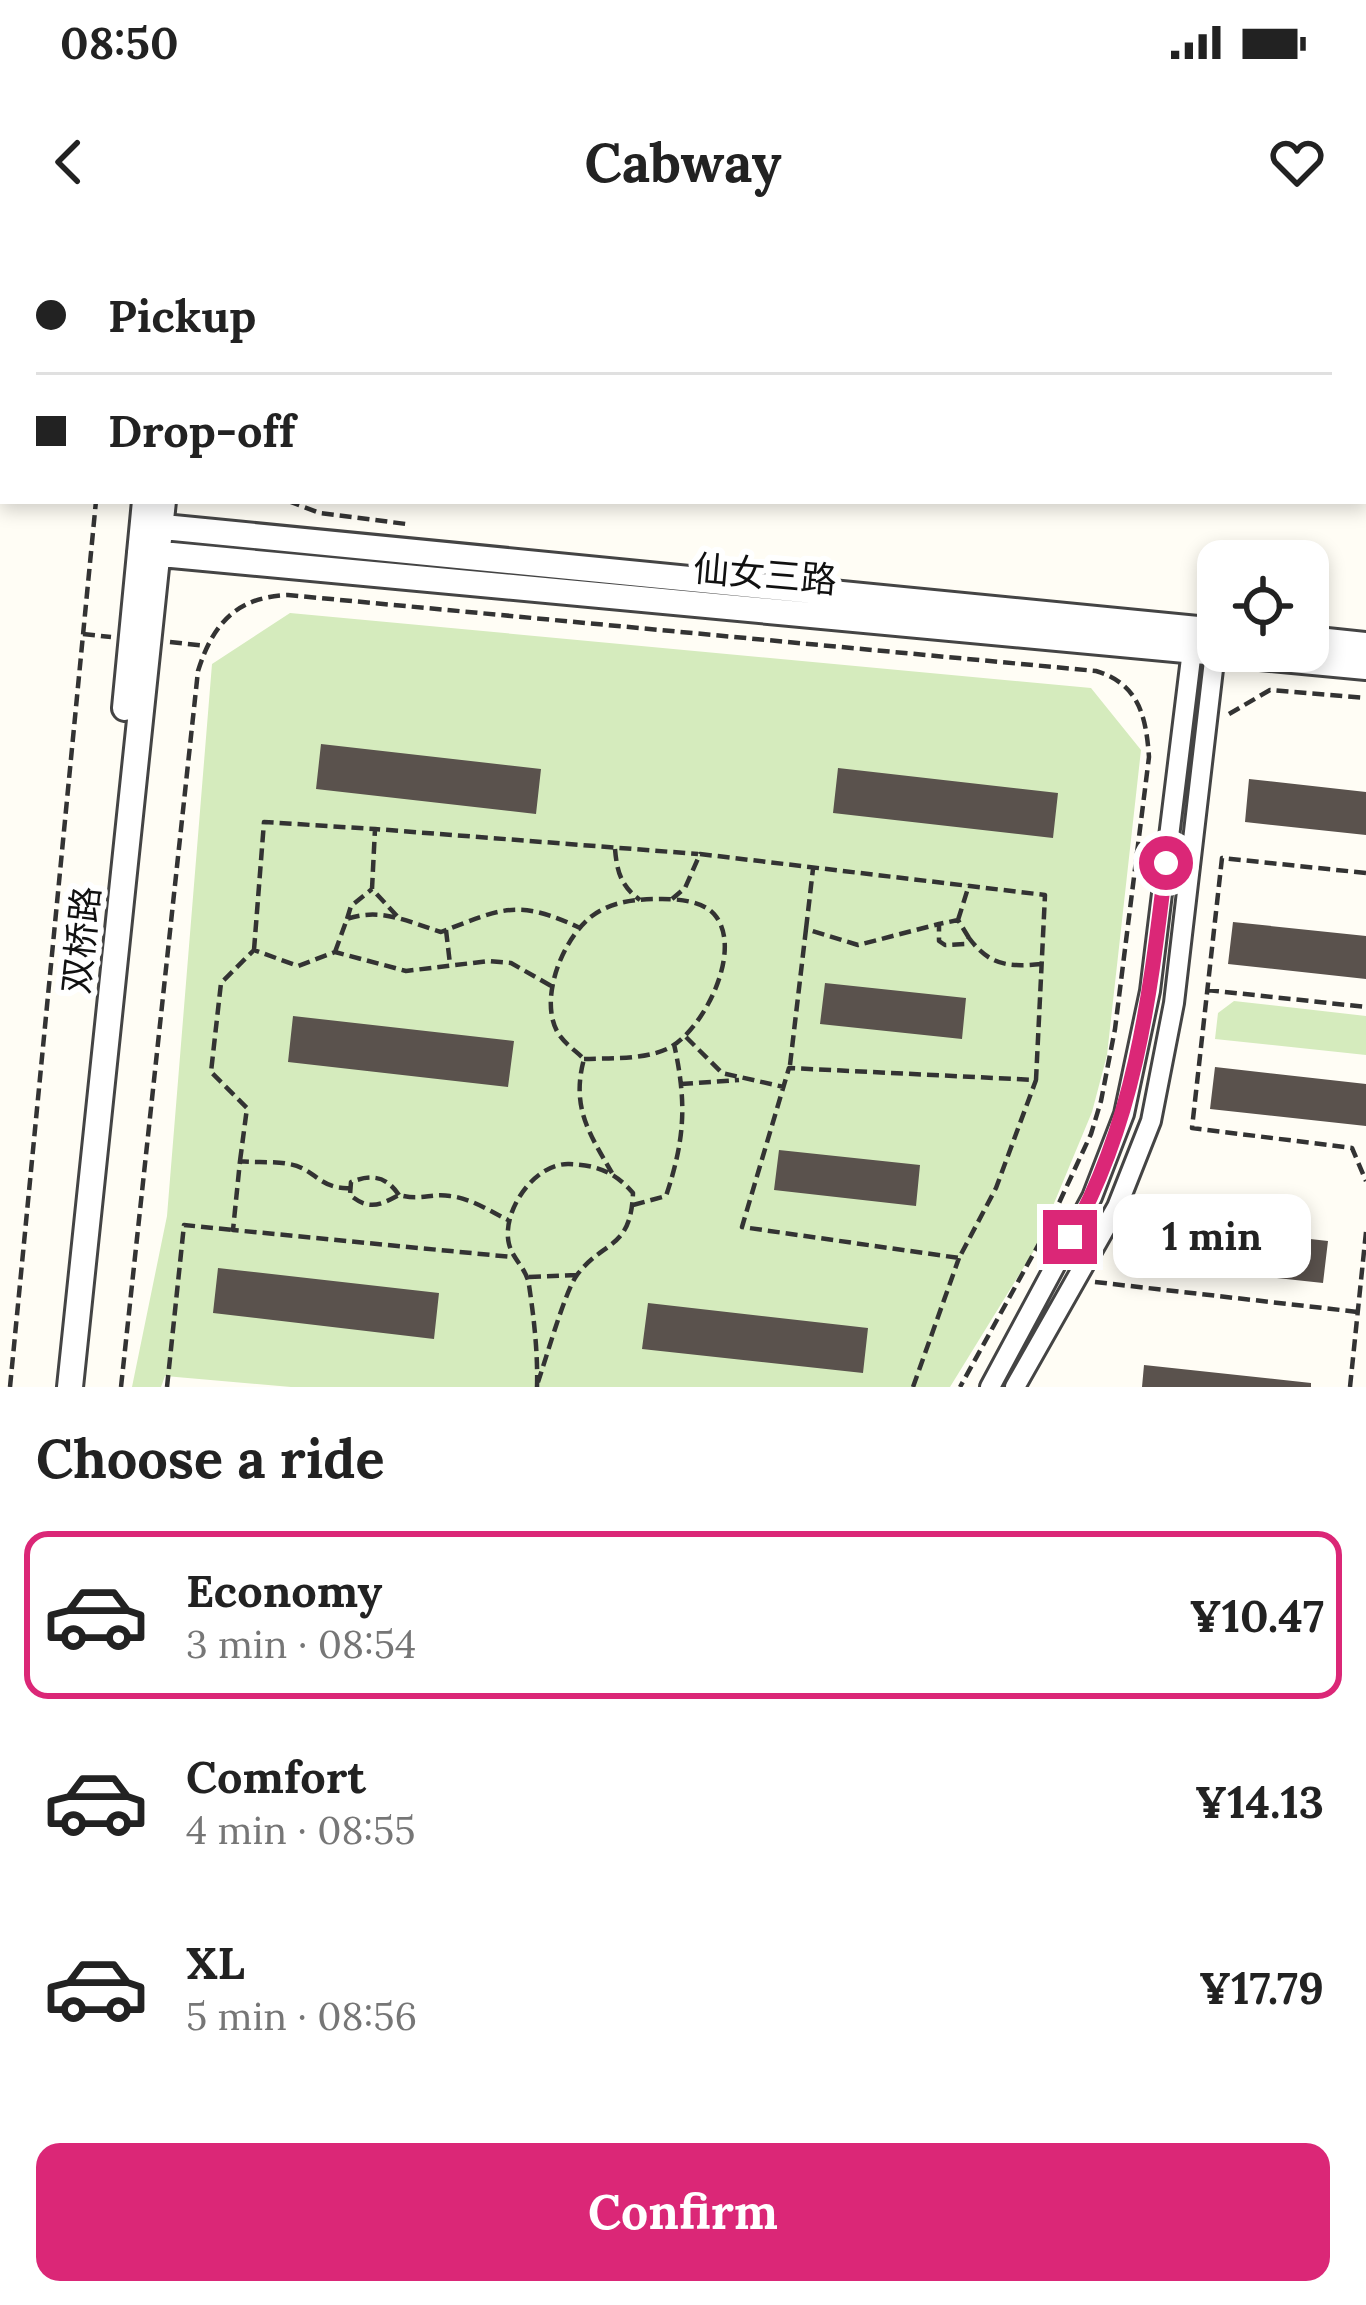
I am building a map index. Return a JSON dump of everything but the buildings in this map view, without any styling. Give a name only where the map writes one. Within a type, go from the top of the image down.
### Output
[{"type":"street","name":"双桥路","points":[[70,1387],[149,518]]},
{"type":"street","name":"仙女三路","points":[[149,518],[1197,637]]},
{"type":"street","name":"双桥路","points":[[56,1387],[149,553]]},
{"type":"street","name":"仙女三路","points":[[149,553],[1197,637]]},
{"type":"street","points":[[1329,642],[1366,645]]},
{"type":"street","name":"仙女三路","points":[[1329,660],[1366,667]]},
{"type":"street","points":[[990,1387],[1092,1198],[1124,1114],[1150,991],[1202,672]]},
{"type":"street","points":[[1015,1387],[1117,1208],[1151,1120],[1174,1003],[1204,672]]},
{"type":"path","points":[[10,1387],[95,504]]},
{"type":"path","points":[[121,1387],[198,671],[206,646],[235,611],[251,599],[288,595],[1096,671],[1129,689],[1146,721],[1149,758],[1110,1066],[1090,1134],[1046,1232],[960,1387]]},
{"type":"path","points":[[233,1230],[247,1108],[211,1072],[220,983],[254,950],[264,822],[700,854],[1045,895],[1036,1080],[996,1188],[959,1258],[913,1387]]},
{"type":"path","points":[[376,829],[372,889],[397,916]]},
{"type":"path","points":[[615,848],[619,877],[640,900]]},
{"type":"path","points":[[673,899],[685,888],[700,854]]},
{"type":"path","points":[[1366,873],[1222,858],[1192,1128],[1352,1148],[1366,1181]]},
{"type":"path","points":[[813,867],[789,1068],[742,1227],[959,1258]]},
{"type":"path","points":[[969,885],[958,920],[988,959],[1005,967],[1042,964]]},
{"type":"path","points":[[254,950],[298,966],[323,960],[335,952],[351,906],[372,889]]},
{"type":"path","points":[[640,900],[699,904],[716,916],[724,940],[724,963],[714,992],[685,1036],[674,1044],[633,1057],[584,1059],[557,1032],[553,987],[567,949],[593,914],[620,902],[640,900]]},
{"type":"path","points":[[346,919],[397,916],[441,932],[506,908],[529,910],[580,928]]},
{"type":"path","points":[[806,929],[858,945],[958,920]]},
{"type":"path","points":[[939,924],[939,941],[945,945],[964,944],[969,938]]},
{"type":"path","points":[[446,930],[451,964]]},
{"type":"path","points":[[335,952],[406,971],[511,963],[553,987]]},
{"type":"path","points":[[1207,990],[1366,1007]]},
{"type":"path","points":[[685,1036],[722,1072],[784,1087]]},
{"type":"path","points":[[633,1205],[666,1196],[685,1126],[674,1044]]},
{"type":"path","points":[[538,1385],[577,1275],[611,1248],[633,1219],[633,1193],[612,1173],[583,1120],[584,1059]]},
{"type":"path","points":[[789,1068],[1036,1080]]},
{"type":"path","points":[[681,1084],[745,1080]]},
{"type":"path","points":[[240,1161],[289,1164],[336,1189],[351,1188]]},
{"type":"path","points":[[538,1385],[529,1277],[508,1244],[508,1220],[519,1196],[560,1163],[612,1173]]},
{"type":"path","points":[[399,1195],[390,1182],[368,1175],[351,1182],[350,1195],[362,1204],[375,1207],[399,1195],[420,1200],[441,1195],[458,1197],[508,1220]]},
{"type":"path","points":[[167,1387],[184,1225],[515,1257]]},
{"type":"path","points":[[1350,1387],[1366,1232]]},
{"type":"path","points":[[529,1277],[577,1275]]},
{"type":"path","points":[[1076,1280],[1358,1312]]},
{"type":"green space","points":[[290,613],[1091,688],[1141,750],[1107,1055],[1092,1112],[1035,1249],[950,1387],[291,1387],[165,1376],[161,1387],[132,1387],[167,1216],[212,664]]},
{"type":"green space","points":[[1234,1001],[1366,1016],[1366,1055],[1215,1039],[1218,1013]]},
{"type":"route","points":[[1070,1237],[1092,1198],[1124,1114],[1139,1056],[1166,863]]}]
